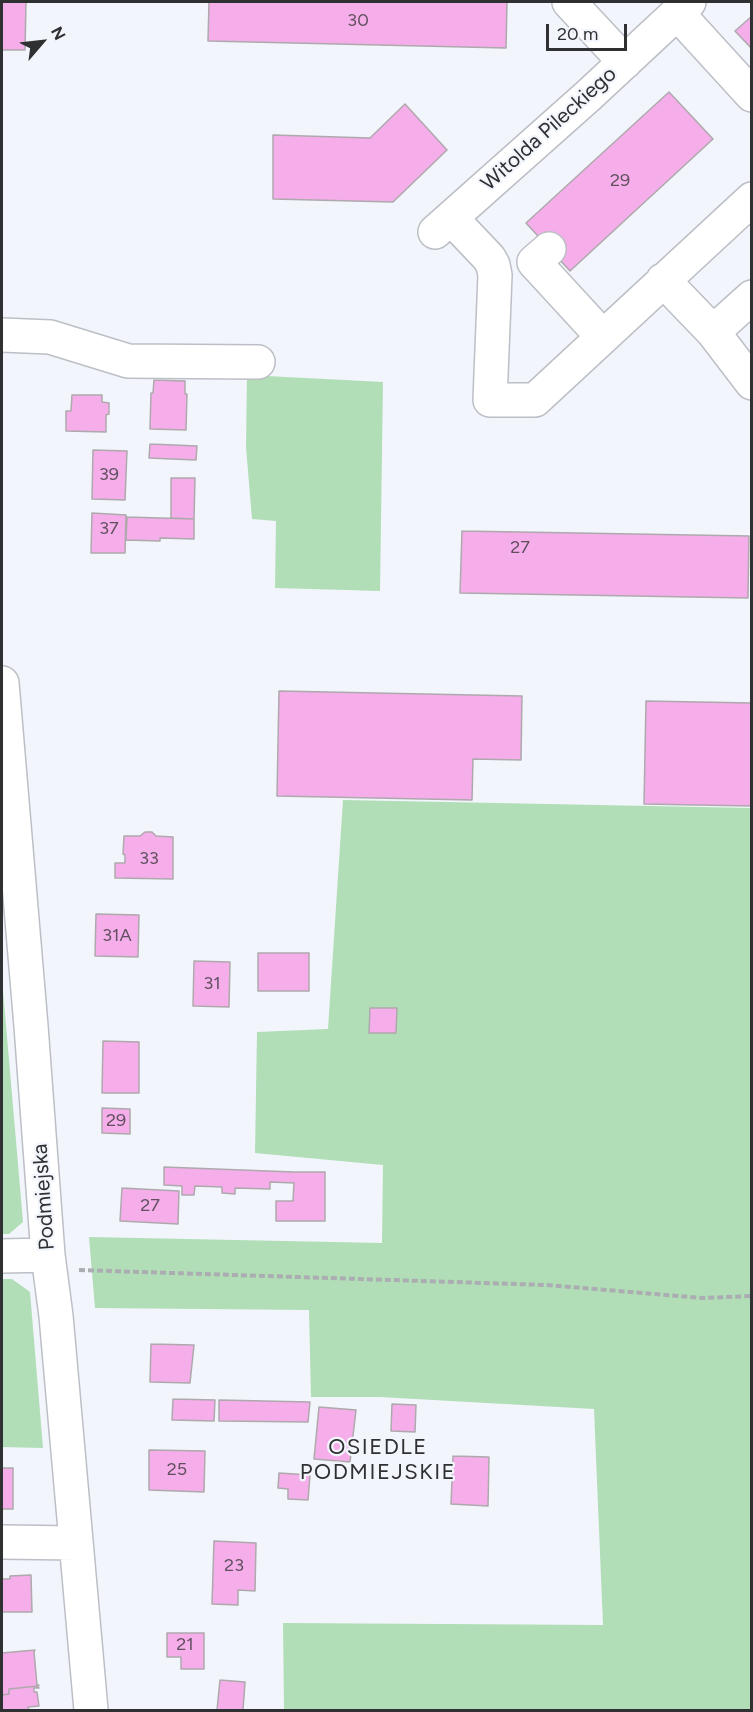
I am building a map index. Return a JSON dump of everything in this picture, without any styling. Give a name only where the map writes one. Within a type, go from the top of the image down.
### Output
[{"type":"street","points":[[570,2],[625,62]]},
{"type":"street","points":[[683,7],[752,95]]},
{"type":"street","name":"Witolda Pileckiego","points":[[603,337],[535,400],[490,400],[494,265],[489,258],[443,225],[588,96],[683,7]]},
{"type":"street","points":[[549,249],[534,262],[603,337],[752,199]]},
{"type":"street","points":[[663,280],[712,332],[752,382]]},
{"type":"street","points":[[712,332],[752,297]]},
{"type":"street","points":[[2,335],[50,337],[128,361],[258,362]]},
{"type":"street","name":"Podmiejska","points":[[2,683],[7,802],[31,1026],[48,1255],[56,1316],[91,1710]]},
{"type":"street","points":[[2,1256],[48,1255]]},
{"type":"street","points":[[2,1542],[76,1543]]},
{"type":"path","points":[[79,1270],[548,1285],[703,1298],[752,1296]]},
{"type":"green space","points":[[247,375],[383,382],[380,591],[275,588],[276,521],[252,519],[246,447]]},
{"type":"green space","points":[[343,800],[751,808],[751,1710],[284,1710],[283,1623],[603,1625],[594,1409],[380,1397],[311,1397],[309,1310],[95,1308],[89,1237],[382,1243],[383,1165],[255,1153],[257,1032],[328,1029]]},
{"type":"green space","points":[[2,979],[23,1222],[9,1234],[2,1234]]},
{"type":"green space","points":[[2,1279],[12,1279],[30,1292],[43,1448],[2,1447]]},
{"type":"building","points":[[2,2],[26,2],[25,50],[2,50]]},
{"type":"building","points":[[209,2],[507,2],[506,48],[208,41]]},
{"type":"building","points":[[752,16],[752,49],[735,31]]},
{"type":"building","points":[[669,92],[713,139],[570,271],[526,223]]},
{"type":"building","points":[[405,104],[447,150],[393,202],[273,199],[273,135],[370,138]]},
{"type":"building","points":[[154,380],[185,381],[186,430],[150,429],[151,393],[153,393]]},
{"type":"building","points":[[72,395],[102,395],[102,402],[109,403],[106,432],[66,431],[66,411],[71,411]]},
{"type":"building","points":[[150,444],[197,446],[196,460],[149,458]]},
{"type":"building","points":[[93,450],[127,451],[125,500],[92,499]]},
{"type":"building","points":[[171,478],[195,478],[194,519],[171,518]]},
{"type":"building","points":[[92,513],[126,515],[125,553],[91,553]]},
{"type":"building","points":[[127,517],[194,519],[194,539],[126,540]]},
{"type":"building","points":[[462,531],[749,536],[748,598],[460,593]]},
{"type":"building","points":[[279,691],[522,696],[521,760],[473,759],[472,800],[277,796]]},
{"type":"building","points":[[646,701],[752,703],[752,806],[644,804]]},
{"type":"building","points":[[145,832],[152,832],[156,836],[173,837],[173,879],[115,878],[115,863],[125,863],[124,836],[140,836]]},
{"type":"building","points":[[96,914],[139,915],[138,957],[95,956]]},
{"type":"building","points":[[258,953],[309,953],[309,991],[258,991]]},
{"type":"building","points":[[194,961],[230,962],[229,1007],[193,1006]]},
{"type":"building","points":[[370,1008],[397,1008],[396,1033],[369,1033]]},
{"type":"building","points":[[103,1041],[139,1042],[139,1093],[102,1093]]},
{"type":"building","points":[[102,1108],[130,1109],[130,1134],[102,1133]]},
{"type":"building","points":[[164,1167],[325,1172],[325,1221],[276,1221],[276,1201],[293,1201],[294,1183],[270,1182],[270,1189],[235,1188],[235,1194],[222,1193],[222,1187],[195,1186],[194,1195],[182,1195],[182,1186],[164,1185]]},
{"type":"building","points":[[122,1188],[179,1191],[178,1224],[120,1221]]},
{"type":"building","points":[[151,1344],[194,1345],[190,1383],[150,1382]]},
{"type":"building","points":[[173,1399],[215,1400],[214,1421],[172,1420]]},
{"type":"building","points":[[219,1400],[310,1402],[308,1422],[219,1421]]},
{"type":"building","points":[[392,1404],[416,1405],[415,1432],[391,1431]]},
{"type":"building","points":[[319,1407],[356,1410],[350,1462],[314,1459]]},
{"type":"building","points":[[149,1450],[205,1451],[204,1492],[149,1490]]},
{"type":"building","points":[[453,1456],[489,1457],[488,1506],[451,1504]]},
{"type":"building","points":[[2,1468],[13,1468],[13,1509],[2,1509]]},
{"type":"building","points":[[279,1473],[310,1475],[308,1500],[288,1499],[288,1489],[278,1488]]},
{"type":"building","points":[[214,1541],[256,1543],[255,1591],[238,1590],[238,1605],[212,1604]]},
{"type":"building","points":[[31,1575],[32,1612],[2,1612],[2,1579],[10,1579],[10,1576]]},
{"type":"building","points":[[167,1633],[204,1633],[204,1669],[181,1669],[181,1657],[167,1657]]},
{"type":"building","points":[[35,1650],[37,1685],[39,1685],[9,1689],[9,1694],[2,1695],[2,1653]]},
{"type":"building","points":[[220,1680],[245,1682],[243,1710],[217,1710]]},
{"type":"building","points":[[38,1686],[39,1688],[34,1688],[34,1692],[37,1692],[39,1706],[28,1707],[29,1710],[2,1710],[2,1695],[9,1694],[9,1689]]},
{"type":"district","name":"OSIEDLE PODMIEJSKIE","points":[[378,1460]]}]
